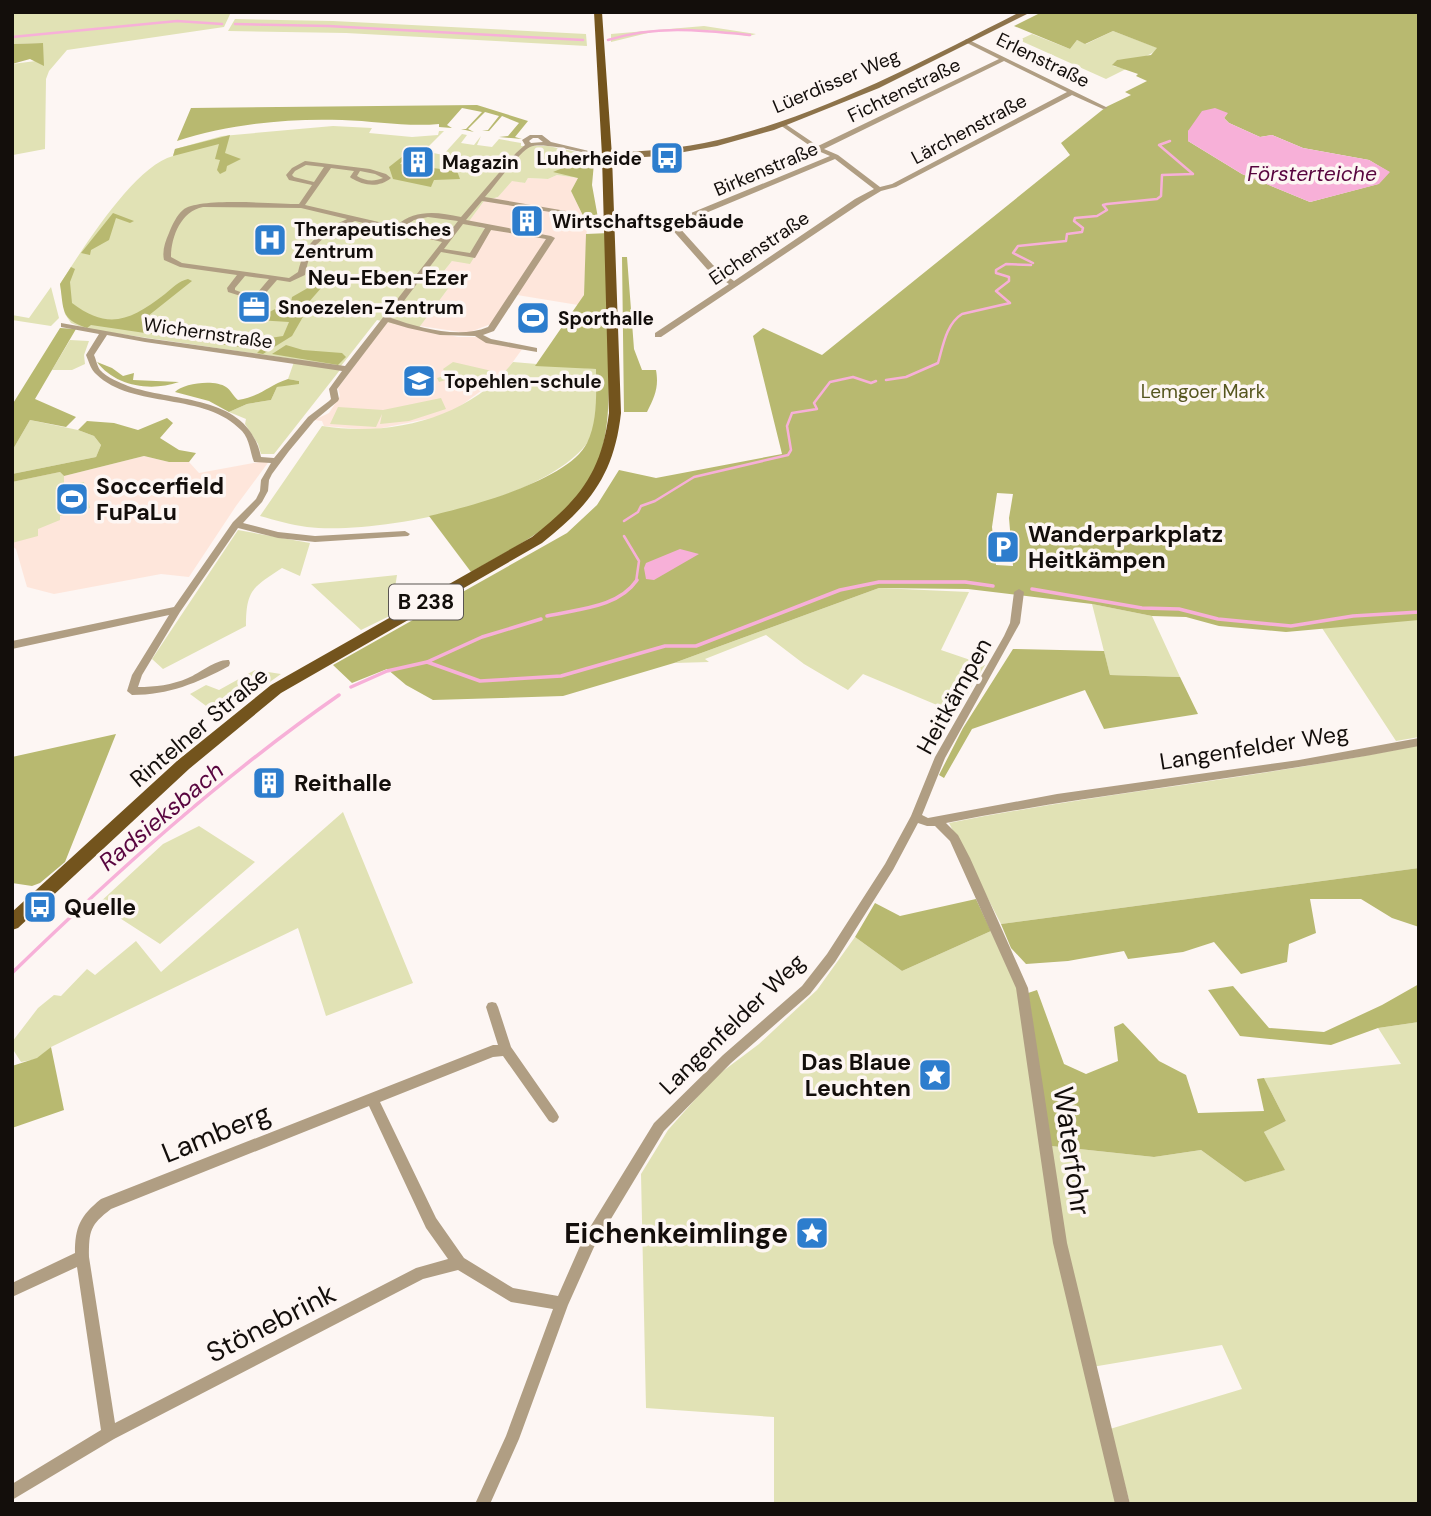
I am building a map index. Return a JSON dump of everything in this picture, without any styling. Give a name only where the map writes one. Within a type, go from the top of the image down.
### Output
[{"type":"main road","name":"Rintelner Straße","points":[[12,923],[183,765],[276,689],[537,540],[566,519],[605,466],[614,422],[607,156],[598,12]]},
{"type":"main road","name":"Lüerdisser Weg","points":[[607,156],[698,146],[782,124],[834,104],[1027,12]]},
{"type":"street","name":"Erlenstraße","points":[[967,41],[1105,108]]},
{"type":"street","name":"Fichtenstraße","points":[[818,149],[1004,59]]},
{"type":"street","name":"Lärchenstraße","points":[[879,189],[894,186],[1072,92]]},
{"type":"street","points":[[782,124],[818,149],[836,156],[879,189]]},
{"type":"street","points":[[225,663],[180,688],[152,692],[132,691],[137,675],[177,610],[236,524],[249,513],[264,492],[265,480],[278,461],[312,416],[327,410],[335,399],[333,389],[348,369],[480,198],[528,142],[607,156]]},
{"type":"street","name":"Birkenstraße","points":[[734,284],[710,267],[672,224],[836,156]]},
{"type":"street","points":[[315,184],[291,179],[289,175],[302,163],[358,170]]},
{"type":"street","points":[[301,206],[329,166]]},
{"type":"street","name":"Eichenstraße","points":[[659,335],[879,189]]},
{"type":"street","points":[[480,198],[566,212]]},
{"type":"street","points":[[354,219],[324,234],[311,246],[304,256],[302,273],[290,280],[180,265],[167,258],[165,251],[181,217],[191,208],[203,205],[301,206],[447,241]]},
{"type":"street","points":[[388,319],[462,335],[478,335],[491,329],[551,238],[489,227],[440,214],[408,219],[397,229]]},
{"type":"street","points":[[440,250],[472,256],[489,227]]},
{"type":"street","points":[[243,273],[230,288],[232,292],[260,294],[274,279]]},
{"type":"street","name":"Wichernstraße","points":[[64,325],[348,369]]},
{"type":"street","points":[[104,333],[90,355],[92,364],[102,379],[114,385],[178,398],[225,414],[247,431],[257,460],[278,461]]},
{"type":"street","points":[[478,335],[489,341],[534,350]]},
{"type":"street","points":[[236,524],[278,535],[315,539],[405,534]]},
{"type":"street","name":"Heitkämpen","points":[[916,817],[940,757],[1012,630],[1019,592]]},
{"type":"street","points":[[12,645],[177,610]]},
{"type":"street","name":"Langenfelder Weg","points":[[482,1504],[512,1439],[562,1304],[589,1242],[659,1127],[727,1059],[806,990],[854,925],[916,817],[927,822],[937,821],[1031,803],[1303,764],[1419,742]]},
{"type":"street","name":"Waterfohr","points":[[937,821],[954,838],[1022,988],[1060,1243],[1123,1504]]},
{"type":"street","points":[[492,1007],[506,1050],[553,1117]]},
{"type":"street","name":"Lamberg","points":[[82,1257],[84,1223],[106,1204],[493,1051],[506,1050]]},
{"type":"street","points":[[372,1098],[431,1223],[459,1262],[511,1296],[562,1304]]},
{"type":"street","points":[[12,1290],[82,1257],[109,1434]]},
{"type":"street","name":"Stönebrink","points":[[12,1493],[109,1434],[421,1273],[459,1262]]},
{"type":"shaded area","points":[[557,175],[578,178],[571,191],[587,224],[584,295],[578,305],[511,294],[491,324],[467,333],[420,326],[459,274],[444,271],[490,229],[466,225],[484,201],[498,197],[511,180],[525,183],[528,178],[548,179]]},
{"type":"shaded area","name":"Topehlen-schule","points":[[387,322],[523,348],[504,374],[442,416],[372,430],[324,426],[322,421],[314,420],[329,413],[340,396],[338,388]]},
{"type":"shaded area","points":[[144,456],[169,462],[189,462],[199,473],[270,460],[189,577],[161,574],[54,594],[27,587],[16,549],[12,546],[12,482],[60,472],[64,476]]},
{"type":"green space","points":[[12,12],[231,12],[224,27],[67,50],[49,71],[46,79],[45,149],[13,155],[12,64],[36,61],[43,43],[12,44]]},
{"type":"green space","name":"Lemgoer Mark","points":[[1042,12],[1419,12],[1419,620],[1286,632],[1219,626],[1186,617],[1152,616],[1092,604],[968,589],[879,588],[674,663],[563,696],[433,700],[406,685],[387,669],[352,683],[333,665],[567,533],[597,505],[619,470],[656,478],[782,454],[753,336],[763,328],[822,355],[1070,155],[1061,143],[1106,107],[1131,95],[1125,92],[1147,81],[1136,76],[1138,74],[1112,65],[1117,60],[1151,55],[1157,48],[1113,31],[1085,44],[1077,40],[1070,49],[1014,26]],"holes":[[[1227,114],[1224,118],[1229,123],[1260,137],[1272,135],[1303,148],[1369,160],[1389,172],[1378,184],[1310,202],[1242,174],[1188,141],[1188,131]],[[997,493],[1013,494],[1009,518],[1013,566],[996,565],[992,527]]]},
{"type":"green space","points":[[235,19],[333,21],[586,34],[587,46],[346,33],[228,31]]},
{"type":"green space","points":[[704,26],[756,34],[749,36],[707,30],[656,31],[611,42],[611,34]]},
{"type":"green space","points":[[1113,31],[1158,48],[1144,57],[1117,60],[1113,66],[1126,69],[1106,79],[1019,40],[1032,34],[1070,49],[1077,40],[1086,44]]},
{"type":"green space","points":[[43,43],[44,66],[30,59],[12,64],[12,44]]},
{"type":"green space","points":[[477,105],[528,121],[515,137],[522,139],[499,137],[508,136],[519,123],[502,116],[489,131],[482,130],[488,130],[499,116],[485,112],[468,129],[474,132],[461,129],[466,129],[482,112],[462,108],[447,125],[452,128],[439,127],[439,124],[301,120],[238,126],[177,141],[191,108]]},
{"type":"green space","points":[[333,126],[372,128],[369,133],[412,137],[438,135],[439,131],[444,131],[424,151],[443,155],[462,134],[467,135],[461,143],[474,145],[481,136],[477,145],[492,147],[499,139],[521,143],[521,146],[548,146],[592,155],[592,159],[578,178],[557,175],[548,179],[528,178],[525,183],[512,181],[498,197],[484,201],[467,224],[491,230],[470,264],[452,261],[444,271],[459,274],[418,329],[377,320],[341,366],[86,329],[71,323],[65,314],[60,284],[95,231],[126,192],[142,175],[173,156],[175,149],[222,136]]},
{"type":"green space","points":[[230,135],[225,153],[241,159],[227,166],[226,171],[220,174],[217,170],[220,160],[215,159],[219,144],[173,156],[175,149]]},
{"type":"green space","points":[[406,156],[400,164],[457,171],[460,179],[434,180],[431,187],[393,179],[389,167]]},
{"type":"green space","points":[[573,156],[592,159],[594,163],[592,185],[598,218],[587,224],[571,191],[578,178],[553,172],[565,167]]},
{"type":"green space","points":[[113,213],[134,221],[130,223],[116,218],[109,240],[91,250],[90,255],[81,253]]},
{"type":"green space","points":[[609,233],[609,397],[599,459],[579,495],[556,519],[471,572],[429,516],[491,499],[539,480],[576,457],[587,443],[595,416],[596,369],[535,366],[584,295],[586,234]]},
{"type":"green space","points":[[622,257],[627,257],[634,349],[642,370],[656,370],[656,391],[647,412],[624,412]]},
{"type":"green space","points":[[71,267],[75,269],[70,282],[72,303],[97,317],[120,319],[130,316],[188,279],[192,281],[148,316],[146,321],[176,331],[248,333],[247,338],[261,335],[270,338],[283,336],[289,322],[257,320],[260,315],[283,307],[285,315],[289,313],[292,297],[313,285],[322,287],[301,311],[304,315],[292,336],[263,354],[257,353],[260,350],[78,325],[65,312],[60,284]]},
{"type":"green space","points":[[51,287],[59,318],[51,326],[12,320],[12,315],[29,318]]},
{"type":"green space","points":[[60,328],[76,329],[35,399],[76,417],[66,427],[30,420],[12,451],[12,405]]},
{"type":"green space","points":[[70,340],[89,341],[84,355],[85,364],[72,370],[52,370]]},
{"type":"green space","points":[[286,345],[303,350],[342,353],[346,357],[338,365],[272,354]]},
{"type":"green space","points":[[97,362],[123,376],[134,373],[133,380],[179,382],[156,386],[134,385],[113,377]]},
{"type":"green space","points":[[294,362],[340,370],[274,454],[261,454],[245,424],[246,419],[229,412],[247,404],[271,400],[277,387],[299,381],[288,379]]},
{"type":"green space","points":[[453,362],[492,371],[480,381],[453,384],[449,379],[439,382],[437,378],[447,375],[443,369]]},
{"type":"green space","points":[[513,362],[596,369],[593,430],[584,447],[561,467],[494,499],[413,520],[337,528],[307,527],[260,516],[322,426],[374,429],[401,426],[426,419],[474,398],[495,382]]},
{"type":"green space","points":[[288,379],[299,381],[299,384],[277,387],[271,400],[247,404],[229,412],[209,401],[175,392],[192,384],[215,383],[226,387],[238,400],[253,396]]},
{"type":"green space","points":[[441,398],[446,409],[409,421],[380,424],[382,414],[376,427],[330,424],[338,407],[383,410]]},
{"type":"green space","points":[[167,418],[173,423],[160,438],[179,450],[196,453],[189,462],[169,462],[144,456],[64,476],[60,472],[12,482],[12,474],[96,457],[101,445],[94,436],[78,430],[87,421],[114,423],[138,430]]},
{"type":"green space","points":[[30,420],[94,436],[101,445],[96,457],[12,474],[12,451]]},
{"type":"green space","points":[[60,472],[64,476],[64,485],[84,482],[90,508],[60,516],[60,520],[38,529],[38,536],[12,543],[12,482]]},
{"type":"green space","points":[[1419,508],[1419,737],[1396,741],[1322,628]]},
{"type":"green space","points":[[238,530],[310,543],[300,576],[282,568],[272,574],[258,585],[250,597],[246,626],[163,669],[152,659]]},
{"type":"green space","points":[[397,575],[394,594],[410,606],[361,630],[311,584]]},
{"type":"green space","points":[[879,588],[969,592],[941,650],[985,665],[956,713],[863,674],[848,690],[804,664],[766,635],[705,659],[709,662],[674,663]]},
{"type":"green space","points":[[1092,604],[1152,616],[1180,677],[1110,675]]},
{"type":"green space","points":[[1013,649],[1104,651],[1110,675],[1180,677],[1198,714],[1104,729],[1085,690],[972,729],[944,778],[939,775],[963,728]]},
{"type":"green space","points":[[255,670],[281,674],[221,717],[190,694],[206,685],[219,690]]},
{"type":"green space","points":[[116,734],[65,862],[40,883],[32,886],[12,883],[12,757]]},
{"type":"green space","points":[[1419,745],[1419,868],[1001,924],[949,823],[1066,802],[1302,767]]},
{"type":"green space","points":[[343,812],[413,983],[326,1016],[298,928],[51,1047],[37,1059],[21,1062],[12,1048],[12,1042],[38,1008],[54,995],[61,996],[87,969],[95,975],[136,941],[161,972]]},
{"type":"green space","points":[[199,826],[255,862],[160,944],[98,904],[163,844]]},
{"type":"green space","points":[[1419,868],[1419,927],[1392,918],[1361,899],[1310,899],[1316,933],[1289,944],[1287,962],[1241,974],[1214,942],[1183,952],[1128,959],[1124,951],[1068,961],[1026,964],[1011,948],[1001,924]]},
{"type":"green space","points":[[976,899],[991,931],[902,971],[855,937],[875,903],[900,916]]},
{"type":"green space","points":[[991,931],[1020,995],[1033,1078],[1117,1504],[774,1504],[774,1417],[646,1408],[641,1174],[668,1130],[715,1077],[759,1044],[817,990],[855,937],[902,971]]},
{"type":"green space","points":[[1419,984],[1419,1022],[1378,1028],[1331,1045],[1240,1036],[1208,990],[1233,986],[1269,1028],[1324,1032]]},
{"type":"green space","points":[[1037,990],[1064,1064],[1086,1074],[1118,1061],[1114,1027],[1123,1023],[1159,1061],[1186,1075],[1198,1113],[1264,1111],[1257,1079],[1264,1078],[1286,1121],[1264,1132],[1285,1170],[1245,1182],[1201,1150],[1154,1157],[1051,1146],[1028,993]]},
{"type":"green space","points":[[1419,1022],[1419,1504],[1130,1504],[1110,1429],[1242,1389],[1222,1345],[1092,1367],[1074,1292],[1051,1146],[1154,1157],[1201,1150],[1245,1182],[1284,1170],[1264,1132],[1286,1121],[1264,1078],[1401,1064],[1378,1028]]},
{"type":"green space","points":[[51,1047],[64,1110],[12,1128],[12,1066],[37,1058]]},
{"type":"water","name":"Försterteiche","points":[[1215,108],[1228,113],[1224,118],[1229,123],[1260,137],[1272,135],[1303,148],[1369,160],[1390,172],[1379,184],[1310,202],[1242,174],[1188,141],[1188,131],[1202,111]]},
{"type":"water","points":[[680,549],[699,554],[654,580],[646,579],[646,563]]},
{"type":"waterway","points":[[12,37],[177,21],[222,24]]},
{"type":"waterway","points":[[235,24],[328,26],[583,40]]},
{"type":"waterway","points":[[608,40],[661,31],[696,30],[750,35]]},
{"type":"waterway","name":"Radsieksbach","points":[[1033,263],[1013,253],[1018,246],[1066,241],[1067,234],[1082,232],[1083,228],[1074,221],[1075,218],[1097,216],[1107,210],[1103,205],[1107,204],[1157,199],[1161,196],[1162,175],[1193,174],[1159,145],[1170,141]]},
{"type":"waterway","name":"Radsieksbach","points":[[886,380],[906,377],[938,363],[946,336],[957,318],[962,314],[1010,303],[996,291],[1009,281],[1009,277],[996,273],[996,270],[1006,264],[1031,265]]},
{"type":"waterway","name":"Radsieksbach","points":[[624,521],[638,512],[641,506],[655,501],[694,477],[788,455],[791,450],[787,426],[792,413],[817,409],[814,403],[830,382],[853,377],[871,383],[876,381]]},
{"type":"waterway","name":"Radsieksbach","points":[[624,536],[639,561],[636,581]]},
{"type":"waterway","name":"Radsieksbach","points":[[547,616],[608,602],[629,589],[636,581]]},
{"type":"waterway","points":[[427,662],[480,681],[561,676],[665,646],[696,646],[840,590],[879,582]]},
{"type":"waterway","points":[[879,582],[965,582]]},
{"type":"waterway","points":[[965,582],[993,586]]},
{"type":"waterway","points":[[1032,589],[1142,608],[1179,609],[1218,619],[1291,626],[1353,616],[1419,612]]},
{"type":"waterway","name":"Radsieksbach","points":[[427,662],[482,637],[541,619]]},
{"type":"waterway","name":"Radsieksbach","points":[[351,687],[387,671],[427,662]]},
{"type":"waterway","name":"Radsieksbach","points":[[12,973],[170,827],[295,726],[339,695]]},
{"type":"place","name":"Luherheide","points":[[667,158]]},
{"type":"place","name":"Magazin","points":[[418,162]]},
{"type":"place","name":"Wirtschaftsgebäude","points":[[527,221]]},
{"type":"place","name":"Therapeutisches Zentrum","points":[[270,240]]},
{"type":"place","name":"Snoezelen-Zentrum","points":[[254,307]]},
{"type":"place","name":"Sporthalle","points":[[533,318]]},
{"type":"place","name":"Topehlen-schule","points":[[419,381]]},
{"type":"place","name":"Soccerfield FuPaLu","points":[[72,499]]},
{"type":"place","name":"Wanderparkplatz Heitkämpen","points":[[1003,547]]},
{"type":"place","name":"Reithalle","points":[[269,783]]},
{"type":"place","name":"Quelle","points":[[40,907]]},
{"type":"place","name":"Das Blaue Leuchten","points":[[935,1075]]},
{"type":"place","name":"Eichenkeimlinge","points":[[812,1233]]},
{"type":"district","name":"Neu-Eben-Ezer","points":[[388,278]]}]
